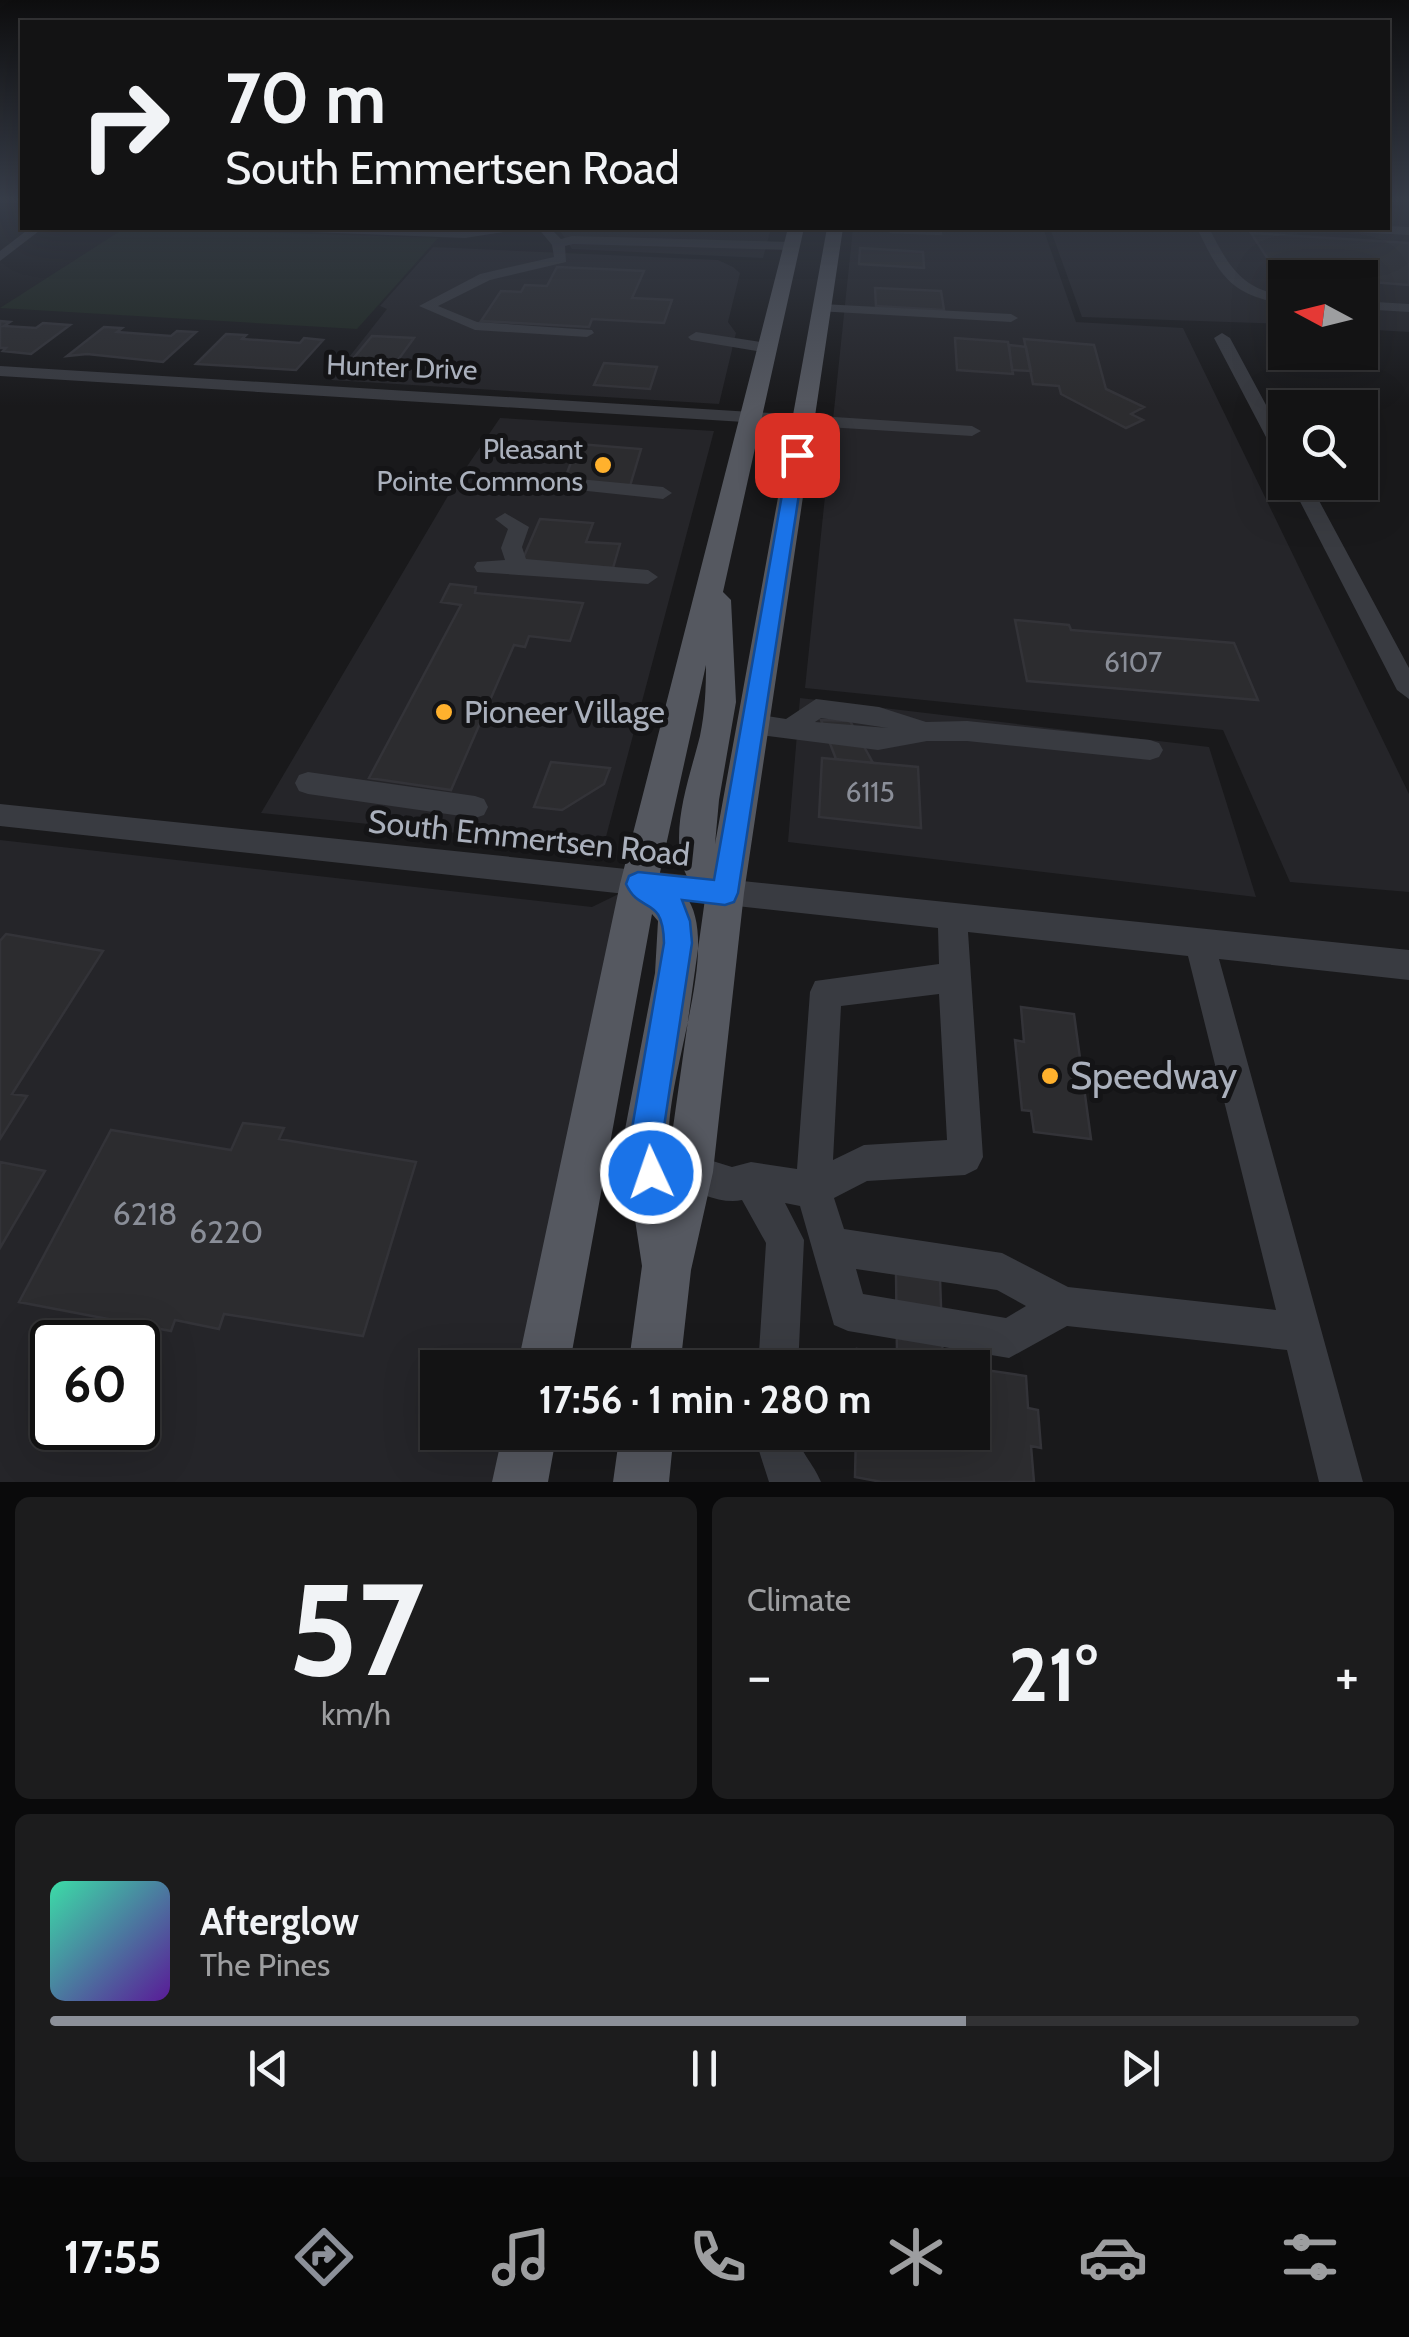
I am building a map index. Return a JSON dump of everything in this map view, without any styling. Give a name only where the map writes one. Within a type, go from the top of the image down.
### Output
[{"type":"main road","points":[[547,1350],[638,884],[787,268]]},
{"type":"main road","points":[[656,1350],[666,1270],[690,1172],[725,893],[828,268]]},
{"type":"main road","points":[[714,573],[722,682],[697,835],[701,863],[708,878],[725,893]]},
{"type":"main road","points":[[638,884],[671,906],[677,921],[674,973],[646,1140],[666,1270]]},
{"type":"main road","points":[[520,1482],[526,1450]]},
{"type":"main road","points":[[641,1482],[644,1450]]},
{"type":"street","points":[[522,268],[485,277],[426,306],[475,326],[587,333]]},
{"type":"street","points":[[1226,268],[1245,292],[1268,297]]},
{"type":"street","points":[[1378,306],[1409,308]]},
{"type":"street","points":[[822,308],[1011,318]]},
{"type":"street","points":[[696,336],[768,348]]},
{"type":"street","points":[[1222,338],[1268,424]]},
{"type":"street","name":"Hunter Drive","points":[[0,371],[972,431]]},
{"type":"street","points":[[547,482],[663,493]]},
{"type":"street","points":[[1309,500],[1409,690]]},
{"type":"street","points":[[505,519],[518,527],[511,548],[517,554],[515,562],[528,567]]},
{"type":"street","points":[[484,567],[648,578]]},
{"type":"street","points":[[752,724],[878,740],[926,731],[967,732],[1150,750]]},
{"type":"street","points":[[308,782],[474,807]]},
{"type":"street","name":"South Emmertsen Road","points":[[0,815],[1409,965]]},
{"type":"street","points":[[690,1172],[732,1185],[751,1180],[813,1190],[864,1162],[965,1156],[953,917]]},
{"type":"street","points":[[1200,943],[1341,1482]]},
{"type":"street","points":[[954,977],[826,992],[813,1190],[848,1311],[1009,1338],[1064,1306]]},
{"type":"street","points":[[751,1180],[784,1240],[779,1350]]},
{"type":"street","points":[[831,1246],[1002,1272],[1064,1306],[1300,1332]]},
{"type":"street","points":[[779,1450],[786,1472],[799,1482]]},
{"type":"shaded area","points":[[62,268],[411,268],[357,329],[0,308]]},
{"type":"shaded area","points":[[414,268],[734,268],[740,273],[728,322],[736,333],[719,404],[331,380],[387,309],[380,306]]},
{"type":"shaded area","points":[[849,268],[1057,268],[1076,322],[1183,328],[1409,794],[1409,892],[1290,882],[1223,730],[805,688]]},
{"type":"shaded area","points":[[1064,268],[1268,268],[1268,323],[1082,317]]},
{"type":"shaded area","points":[[1378,268],[1409,268],[1409,332],[1378,330]]},
{"type":"shaded area","points":[[500,418],[714,431],[603,848],[261,813],[455,484]]},
{"type":"shaded area","points":[[800,698],[1209,747],[1256,897],[788,842]]},
{"type":"shaded area","points":[[0,840],[592,907],[639,884],[546,1350],[420,1350],[420,1450],[527,1450],[520,1482],[0,1482]]},
{"type":"building","points":[[556,268],[644,271],[632,298],[672,300],[664,323],[592,319],[589,327],[481,321],[501,291],[521,292],[525,285],[547,286]]},
{"type":"building","points":[[1378,268],[1409,268],[1409,285],[1378,282]]},
{"type":"building","points":[[875,288],[941,291],[944,310],[876,306]]},
{"type":"building","points":[[0,321],[10,322],[4,326],[36,328],[43,323],[70,325],[31,354],[0,348]]},
{"type":"building","points":[[104,327],[122,328],[117,332],[171,336],[177,331],[196,332],[163,362],[87,354],[67,356]]},
{"type":"building","points":[[226,334],[246,335],[242,339],[300,343],[304,338],[323,340],[296,370],[196,364]]},
{"type":"building","points":[[372,336],[414,338],[387,375],[342,372]]},
{"type":"building","points":[[955,338],[1008,342],[1013,374],[957,370]]},
{"type":"building","points":[[1024,339],[1094,345],[1106,389],[1144,407],[1131,414],[1143,420],[1126,428],[1061,394],[1059,386],[1033,384]]},
{"type":"building","points":[[1009,345],[1026,347],[1031,371],[1012,370]]},
{"type":"building","points":[[604,363],[657,367],[650,389],[594,385]]},
{"type":"building","name":"Pleasant Pointe Commons","points":[[578,444],[641,449],[630,486],[564,481]]},
{"type":"building","points":[[540,519],[593,523],[586,542],[620,544],[613,568],[522,561]]},
{"type":"building","name":"Pioneer Village","points":[[450,584],[476,587],[475,593],[583,603],[570,641],[529,636],[525,647],[514,645],[451,790],[369,778],[461,605],[441,602]]},
{"type":"building","points":[[1015,620],[1069,625],[1071,630],[1234,643],[1258,700],[1027,681]]},
{"type":"building","points":[[821,720],[850,721],[873,763],[836,759]]},
{"type":"building","points":[[822,758],[918,767],[921,828],[819,817]]},
{"type":"building","points":[[551,762],[610,768],[604,784],[562,810],[534,807]]},
{"type":"building","points":[[6,934],[103,951],[12,1094],[27,1096],[0,1139],[0,941]]},
{"type":"building","name":"Speedway","points":[[1021,1007],[1074,1014],[1091,1139],[1034,1132],[1031,1111],[1022,1110],[1015,1040],[1024,1042]]},
{"type":"building","points":[[243,1123],[284,1128],[279,1139],[416,1162],[363,1336],[224,1314],[219,1329],[175,1320],[171,1331],[160,1329],[160,1320],[113,1320],[19,1302],[111,1130],[231,1150]]},
{"type":"building","points":[[0,1162],[45,1171],[0,1248]]},
{"type":"building","points":[[896,1272],[940,1278],[943,1350],[897,1350]]},
{"type":"building","points":[[990,1371],[1026,1376],[1028,1408],[1038,1410],[1041,1448],[1031,1446],[1034,1482],[882,1482],[855,1477],[856,1450],[990,1450]]},
{"type":"place","name":"Pleasant Pointe Commons","points":[[603,465]]},
{"type":"place","name":"Pioneer Village","points":[[444,712]]},
{"type":"place","name":"Speedway","points":[[1050,1076]]},
{"type":"route","points":[[651,1173],[646,1140],[678,943],[677,921],[671,906],[638,884],[725,893],[797,455]]}]
